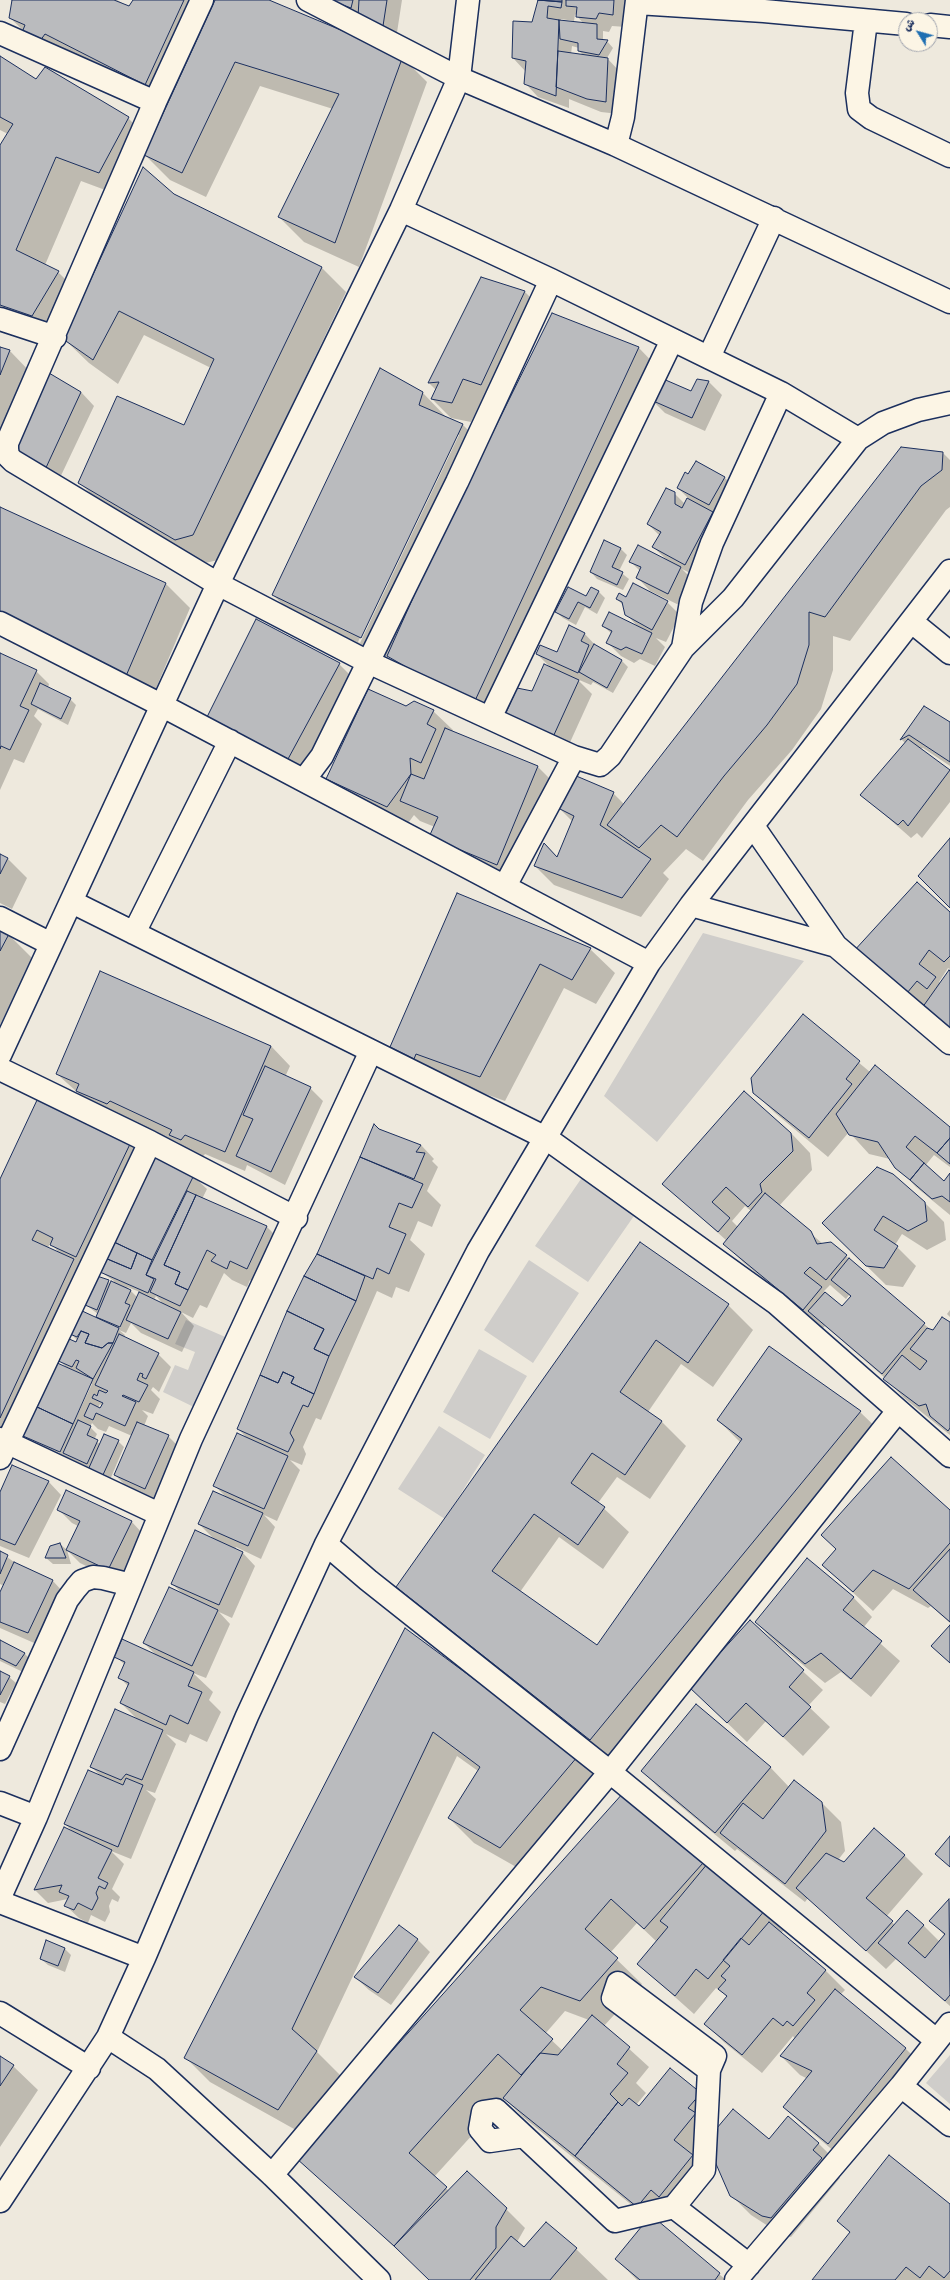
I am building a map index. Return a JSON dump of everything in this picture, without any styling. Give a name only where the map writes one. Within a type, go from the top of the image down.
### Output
[{"type":"street","points":[[202,0],[155,102],[55,336],[7,442],[8,456],[16,464],[218,584],[368,662],[574,757],[600,765],[605,761],[683,648],[733,598],[858,439],[883,423],[918,410],[950,403]]},
{"type":"street","points":[[308,0],[459,78],[616,145],[950,302]]},
{"type":"street","points":[[0,1055],[218,584],[401,210],[459,78],[468,0]]},
{"type":"street","points":[[616,145],[623,117],[637,2],[764,5],[898,23]]},
{"type":"street","points":[[866,20],[857,93],[859,109],[871,118],[950,156]]},
{"type":"street","points":[[938,26],[950,27]]},
{"type":"street","points":[[0,34],[155,102]]},
{"type":"street","points":[[401,210],[551,280],[781,393],[858,439]]},
{"type":"street","points":[[709,357],[774,218]]},
{"type":"street","points":[[304,780],[322,756],[456,482],[551,280]]},
{"type":"street","points":[[0,319],[55,336]]},
{"type":"street","points":[[490,718],[672,340]]},
{"type":"street","points":[[683,648],[692,602],[706,557],[781,393]]},
{"type":"street","points":[[0,2201],[89,2068],[108,2036],[144,1958],[247,1716],[326,1544],[478,1252],[649,963],[691,904],[912,622],[950,571]]},
{"type":"street","points":[[912,622],[950,653]]},
{"type":"street","points":[[0,623],[162,705],[649,963]]},
{"type":"street","points":[[134,933],[230,741]]},
{"type":"street","points":[[505,886],[574,757]]},
{"type":"street","points":[[753,826],[836,946],[950,1043]]},
{"type":"street","points":[[72,902],[546,1138],[776,1303],[897,1412],[950,1456]]},
{"type":"street","points":[[691,904],[836,946]]},
{"type":"street","points":[[0,918],[51,944]]},
{"type":"street","points":[[0,1897],[36,1817],[191,1439],[296,1218],[371,1051]]},
{"type":"street","points":[[0,1070],[150,1142],[296,1218]]},
{"type":"street","points":[[150,1142],[2,1447],[159,1514]]},
{"type":"street","points":[[272,2175],[610,1772],[897,1412]]},
{"type":"street","points":[[326,1544],[368,1580],[610,1772],[943,2032],[901,2086],[742,2272],[674,2207]]},
{"type":"street","points":[[0,1749],[68,1600],[76,1588],[82,1581],[93,1578],[103,1578],[131,1585]]},
{"type":"street","points":[[0,1803],[36,1817]]},
{"type":"street","points":[[0,1902],[144,1958]]},
{"type":"street","points":[[0,2013],[89,2068]]},
{"type":"street","points":[[108,2036],[157,2069],[272,2175],[379,2280]]},
{"type":"street","points":[[524,2136],[615,2221],[674,2207],[704,2170],[709,2070]]},
{"type":"street","points":[[901,2086],[950,2125]]},
{"type":"shaded area","points":[[703,933],[804,961],[657,1142],[604,1096]]},
{"type":"shaded area","points":[[583,1176],[636,1213],[588,1282],[535,1246]]},
{"type":"shaded area","points":[[529,1260],[579,1293],[533,1363],[484,1330]]},
{"type":"shaded area","points":[[186,1320],[230,1339],[198,1409],[163,1392],[175,1365],[188,1370],[195,1352],[175,1344]]},
{"type":"shaded area","points":[[479,1349],[527,1376],[490,1439],[443,1412]]},
{"type":"shaded area","points":[[439,1426],[485,1455],[445,1519],[398,1489]]},
{"type":"shaded area","points":[[950,2055],[950,2104],[926,2083]]},
{"type":"building","points":[[12,0],[114,0],[129,6],[133,0],[184,0],[145,85],[45,34],[40,41],[21,35],[25,25],[9,18]]},
{"type":"building","points":[[215,0],[269,0],[403,56],[335,243],[278,217],[339,94],[235,62],[182,173],[144,155]]},
{"type":"building","points":[[329,0],[353,0],[351,8]]},
{"type":"building","points":[[359,0],[387,0],[383,26],[358,17]]},
{"type":"building","points":[[538,0],[562,0],[562,2]]},
{"type":"building","points":[[538,0],[562,2],[561,8],[548,6],[547,18],[559,20],[556,96],[524,84],[526,61],[512,58],[513,21],[532,22]]},
{"type":"building","points":[[566,0],[614,0],[613,15],[599,13],[596,19],[576,17],[577,7],[566,6]]},
{"type":"building","points":[[559,20],[597,24],[597,39],[608,40],[599,55],[578,51],[578,43],[560,39]]},
{"type":"building","points":[[558,51],[608,58],[606,102],[587,99],[556,87]]},
{"type":"building","points":[[0,56],[36,79],[45,67],[129,117],[99,173],[56,157],[16,250],[59,271],[32,316],[0,305],[0,145],[13,124],[0,117]]},
{"type":"building","points":[[143,167],[174,194],[322,267],[193,535],[175,540],[78,483],[117,396],[184,425],[214,359],[119,311],[93,360],[63,339]]},
{"type":"building","points":[[481,277],[525,291],[481,385],[463,379],[452,403],[431,399],[439,382],[428,383]]},
{"type":"building","points":[[552,313],[639,347],[473,705],[387,656],[434,551]]},
{"type":"building","points":[[0,347],[10,350],[0,375]]},
{"type":"building","points":[[380,368],[423,392],[419,405],[463,424],[361,638],[272,595]]},
{"type":"building","points":[[49,373],[81,392],[44,472],[16,451]]},
{"type":"building","points":[[661,378],[691,391],[697,379],[709,381],[692,418],[651,400]]},
{"type":"building","points":[[901,447],[943,452],[942,470],[921,486],[825,617],[809,612],[809,645],[797,684],[767,725],[724,776],[677,837],[661,825],[639,848],[607,825]]},
{"type":"building","points":[[696,461],[725,477],[709,505],[677,488],[685,472],[688,474]]},
{"type":"building","points":[[666,488],[675,492],[675,504],[682,508],[687,498],[713,512],[685,565],[652,547],[661,532],[647,524]]},
{"type":"building","points":[[0,507],[166,583],[126,676],[0,612]]},
{"type":"building","points":[[604,540],[621,548],[612,567],[623,572],[617,585],[590,572]]},
{"type":"building","points":[[638,545],[681,567],[668,594],[636,578],[641,567],[629,562]]},
{"type":"building","points":[[633,583],[668,601],[652,630],[625,615],[622,602],[616,599],[619,593],[626,597]]},
{"type":"building","points":[[568,587],[586,596],[591,587],[599,591],[590,608],[578,602],[569,619],[555,612]]},
{"type":"building","points":[[609,612],[652,633],[642,654],[626,647],[621,650],[606,643],[612,631],[602,626]]},
{"type":"building","points":[[256,619],[340,663],[288,759],[207,717]]},
{"type":"building","points":[[569,625],[585,633],[581,641],[589,645],[578,673],[536,654],[540,645],[557,652]]},
{"type":"building","points":[[594,644],[622,660],[607,688],[579,672]]},
{"type":"building","points":[[0,653],[37,670],[20,706],[29,710],[10,750],[1,746],[0,749]]},
{"type":"building","points":[[544,664],[579,680],[553,737],[505,715],[517,688],[532,691]]},
{"type":"building","points":[[40,683],[71,698],[61,719],[31,704]]},
{"type":"building","points":[[368,689],[406,706],[414,701],[434,710],[427,724],[436,729],[421,763],[410,758],[411,774],[387,807],[326,779]]},
{"type":"building","points":[[924,706],[950,722],[950,762],[909,735],[900,740]]},
{"type":"building","points":[[445,728],[538,766],[497,865],[429,837],[438,817],[400,801],[411,774],[424,779]]},
{"type":"building","points":[[908,739],[950,770],[908,826],[903,820],[898,825],[860,795]]},
{"type":"building","points":[[574,775],[614,792],[600,825],[651,859],[622,898],[534,866],[544,843],[557,857],[574,816],[558,808]]},
{"type":"building","points":[[950,838],[950,908],[918,876]]},
{"type":"building","points":[[0,854],[8,858],[0,874]]},
{"type":"building","points":[[917,882],[950,912],[950,956],[944,962],[929,950],[919,964],[936,977],[927,989],[917,981],[907,993],[853,952]]},
{"type":"building","points":[[457,893],[591,948],[572,980],[540,964],[480,1077],[416,1054],[414,1059],[390,1047]]},
{"type":"building","points":[[0,930],[9,934],[0,951]]},
{"type":"building","points":[[949,970],[950,971],[950,1032],[922,1008]]},
{"type":"building","points":[[100,971],[271,1046],[225,1152],[185,1135],[181,1140],[169,1135],[172,1130],[110,1101],[107,1104],[76,1091],[79,1084],[56,1074]]},
{"type":"building","points":[[803,1014],[860,1061],[846,1079],[852,1084],[809,1138],[753,1093],[751,1078]]},
{"type":"building","points":[[875,1065],[950,1127],[950,1138],[937,1153],[915,1136],[906,1147],[924,1163],[910,1180],[895,1168],[878,1142],[849,1135],[836,1114]]},
{"type":"building","points":[[265,1066],[311,1087],[271,1172],[236,1156],[253,1119],[243,1115]]},
{"type":"building","points":[[744,1091],[791,1133],[793,1151],[760,1184],[762,1192],[748,1207],[726,1187],[712,1202],[730,1218],[718,1232],[662,1184]]},
{"type":"building","points":[[38,1098],[131,1142],[76,1257],[50,1245],[53,1238],[37,1230],[32,1240],[74,1259],[0,1418],[0,1179]]},
{"type":"building","points":[[374,1124],[379,1129],[421,1145],[416,1152],[425,1153],[414,1179],[360,1157]]},
{"type":"building","points":[[950,1138],[950,1164],[937,1153]]},
{"type":"building","points":[[155,1156],[194,1175],[152,1260],[114,1242]]},
{"type":"building","points":[[360,1157],[423,1184],[412,1208],[399,1203],[389,1227],[406,1234],[389,1274],[377,1268],[373,1279],[317,1254]]},
{"type":"building","points":[[924,1163],[944,1181],[950,1173],[950,1202],[942,1196],[932,1199],[910,1180]]},
{"type":"building","points":[[877,1167],[893,1174],[925,1202],[927,1221],[908,1231],[883,1216],[874,1230],[898,1246],[884,1268],[866,1266],[822,1223]]},
{"type":"building","points":[[187,1191],[196,1195],[164,1265],[180,1272],[175,1284],[188,1290],[180,1306],[150,1292],[156,1279],[146,1275]]},
{"type":"building","points":[[765,1193],[811,1231],[817,1244],[831,1242],[847,1255],[826,1280],[810,1267],[804,1273],[822,1287],[803,1310],[723,1244]]},
{"type":"building","points":[[196,1195],[267,1226],[247,1269],[230,1261],[227,1269],[211,1261],[216,1255],[207,1250],[188,1290],[175,1284],[180,1272],[164,1265]]},
{"type":"building","points":[[114,1242],[137,1253],[131,1269],[105,1258]]},
{"type":"building","points":[[640,1242],[729,1304],[688,1363],[656,1340],[620,1392],[662,1421],[625,1475],[592,1453],[571,1483],[605,1507],[578,1545],[534,1514],[492,1571],[597,1645],[742,1439],[717,1420],[769,1346],[861,1411],[590,1740],[396,1587]]},
{"type":"building","points":[[137,1253],[152,1260],[146,1275],[154,1279],[148,1293],[100,1272],[105,1258],[131,1269]]},
{"type":"building","points":[[317,1254],[365,1276],[356,1301],[304,1276]]},
{"type":"building","points":[[849,1258],[925,1323],[882,1374],[808,1311],[825,1292],[842,1306],[851,1296],[831,1280]]},
{"type":"building","points":[[97,1276],[109,1280],[97,1310],[85,1305]]},
{"type":"building","points":[[304,1276],[356,1301],[329,1356],[314,1349],[324,1329],[287,1311]]},
{"type":"building","points":[[111,1281],[131,1290],[125,1303],[130,1305],[120,1327],[96,1317]]},
{"type":"building","points":[[139,1292],[181,1312],[168,1339],[126,1320]]},
{"type":"building","points":[[80,1310],[119,1328],[113,1343],[108,1343],[102,1348],[85,1343],[89,1334],[81,1331],[77,1337],[70,1334]]},
{"type":"building","points":[[287,1311],[324,1329],[314,1349],[329,1356],[314,1394],[291,1383],[294,1377],[283,1372],[278,1383],[260,1375]]},
{"type":"building","points":[[942,1317],[950,1322],[950,1428],[948,1431],[930,1416],[926,1404],[919,1406],[883,1379],[902,1355],[920,1370],[927,1361],[910,1349],[927,1328],[933,1330]]},
{"type":"building","points":[[81,1331],[89,1334],[85,1343],[102,1348],[108,1343],[113,1343],[93,1379],[76,1368],[79,1361],[76,1360],[72,1367],[56,1360],[67,1338],[76,1342]]},
{"type":"building","points":[[119,1334],[159,1353],[146,1379],[142,1377],[143,1374],[140,1373],[137,1380],[148,1385],[139,1402],[123,1395],[122,1396],[136,1402],[125,1426],[96,1413],[93,1420],[84,1416],[90,1403],[100,1408],[103,1403],[92,1398],[94,1394],[97,1396],[99,1390],[106,1393],[108,1391],[95,1385]]},
{"type":"building","points":[[55,1362],[93,1379],[73,1424],[35,1406]]},
{"type":"building","points":[[283,1372],[294,1377],[291,1383],[314,1394],[308,1407],[303,1405],[290,1433],[294,1440],[288,1452],[237,1429],[260,1375],[278,1383]]},
{"type":"building","points":[[35,1406],[73,1424],[60,1452],[23,1436]]},
{"type":"building","points":[[78,1420],[91,1426],[87,1435],[98,1440],[87,1464],[63,1453]]},
{"type":"building","points":[[137,1422],[169,1435],[145,1489],[114,1475]]},
{"type":"building","points":[[237,1433],[288,1456],[264,1509],[213,1486]]},
{"type":"building","points":[[104,1434],[119,1440],[102,1477],[88,1470]]},
{"type":"building","points":[[891,1457],[950,1510],[950,1543],[909,1589],[873,1570],[853,1592],[822,1565],[836,1549],[821,1535]]},
{"type":"building","points":[[12,1465],[49,1481],[15,1545],[0,1539],[0,1492]]},
{"type":"building","points":[[66,1490],[132,1521],[108,1570],[66,1550],[80,1521],[57,1510]]},
{"type":"building","points":[[213,1491],[263,1513],[248,1546],[198,1524]]},
{"type":"building","points":[[195,1530],[243,1552],[219,1605],[171,1584]]},
{"type":"building","points":[[60,1543],[66,1558],[45,1558],[50,1546]]},
{"type":"building","points":[[950,1549],[950,1622],[913,1590]]},
{"type":"building","points":[[0,1551],[8,1555],[0,1574]]},
{"type":"building","points":[[807,1558],[854,1597],[843,1610],[882,1641],[851,1679],[821,1653],[805,1664],[755,1622]]},
{"type":"building","points":[[14,1562],[53,1580],[28,1633],[0,1622],[0,1592]]},
{"type":"building","points":[[169,1587],[218,1610],[192,1666],[143,1643]]},
{"type":"building","points":[[750,1620],[804,1670],[789,1687],[811,1707],[783,1737],[746,1703],[727,1723],[689,1687]]},
{"type":"building","points":[[950,1625],[950,1663],[931,1646]]},
{"type":"building","points":[[405,1628],[578,1756],[500,1848],[448,1818],[480,1767],[433,1732],[292,2029],[317,2051],[278,2110],[184,2058]]},
{"type":"building","points":[[122,1639],[194,1672],[188,1686],[202,1692],[188,1724],[170,1715],[166,1725],[120,1703],[129,1683],[118,1678],[125,1662],[114,1657]]},
{"type":"building","points":[[0,1640],[25,1653],[16,1666],[0,1658]]},
{"type":"building","points":[[0,1671],[10,1676],[0,1695]]},
{"type":"building","points":[[696,1704],[771,1767],[715,1833],[641,1771]]},
{"type":"building","points":[[115,1709],[163,1730],[142,1780],[126,1774],[121,1780],[90,1767]]},
{"type":"building","points":[[88,1770],[123,1785],[126,1778],[143,1785],[118,1847],[64,1824]]},
{"type":"building","points":[[794,1780],[822,1802],[826,1831],[785,1884],[720,1833],[743,1803],[763,1819]]},
{"type":"building","points":[[624,1792],[703,1863],[644,1929],[611,1899],[585,1929],[618,1958],[580,2001],[541,1987],[520,2010],[553,2039],[521,2075],[498,2054],[409,2153],[447,2187],[394,2246],[296,2158]]},
{"type":"building","points":[[64,1827],[112,1850],[98,1878],[108,1883],[105,1889],[99,1886],[96,1893],[98,1898],[92,1910],[78,1903],[74,1910],[64,1906],[69,1896],[59,1892],[62,1885],[34,1890]]},
{"type":"building","points":[[874,1828],[905,1855],[866,1898],[893,1921],[866,1951],[796,1888],[826,1853],[844,1862]]},
{"type":"building","points":[[950,1836],[950,1867],[935,1854]]},
{"type":"building","points":[[708,1863],[765,1910],[708,1979],[696,1969],[675,1996],[637,1964],[668,1927],[660,1921]]},
{"type":"building","points":[[949,1899],[950,1995],[945,2001],[878,1943],[907,1910],[924,1925],[908,1943],[925,1958],[945,1934],[929,1921]]},
{"type":"building","points":[[769,1922],[826,1970],[807,1993],[815,2000],[793,2026],[787,2021],[783,2026],[773,2018],[742,2055],[704,2024],[727,1996],[718,1989],[726,1980],[721,1976],[730,1966],[723,1960],[741,1938],[749,1945]]},
{"type":"building","points":[[399,1925],[418,1939],[378,1993],[354,1977]]},
{"type":"building","points":[[46,1940],[65,1948],[58,1966],[40,1959]]},
{"type":"building","points":[[835,1989],[906,2048],[828,2144],[783,2107],[812,2071],[780,2056]]},
{"type":"building","points":[[592,2015],[630,2047],[617,2064],[628,2073],[610,2094],[618,2102],[575,2156],[503,2098],[540,2053],[558,2055]]},
{"type":"building","points":[[0,2056],[14,2065],[0,2086]]},
{"type":"building","points":[[670,2068],[701,2093],[688,2108],[696,2113],[674,2140],[693,2155],[659,2197],[651,2190],[637,2207],[575,2156],[618,2102],[622,2106],[629,2098],[639,2106]]},
{"type":"building","points":[[733,2109],[769,2139],[788,2116],[819,2143],[813,2150],[822,2158],[771,2218],[762,2216],[730,2196],[706,2141]]},
{"type":"building","points":[[889,2155],[950,2204],[950,2271],[944,2278],[929,2266],[920,2278],[906,2267],[895,2280],[812,2280],[850,2232],[837,2221]]},
{"type":"building","points":[[467,2171],[507,2208],[496,2227],[496,2248],[470,2280],[429,2280],[394,2246]]},
{"type":"building","points":[[651,2215],[720,2273],[715,2280],[640,2280],[615,2259]]},
{"type":"building","points":[[546,2222],[577,2248],[550,2280],[475,2280],[511,2236],[524,2247]]}]
